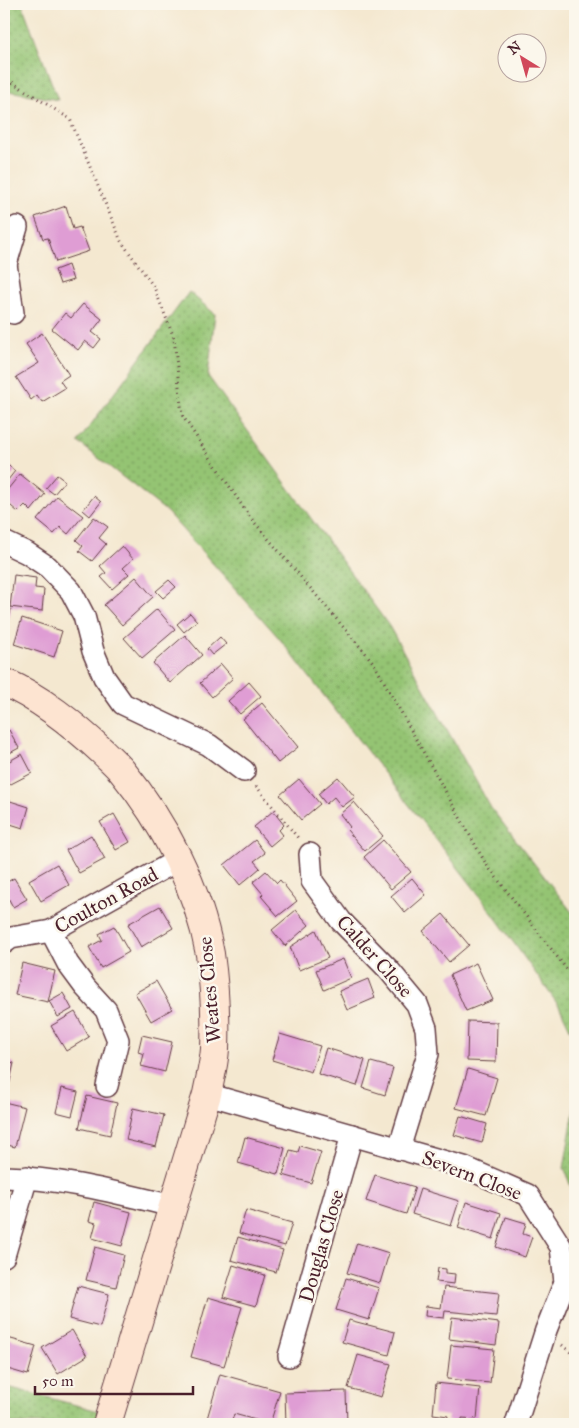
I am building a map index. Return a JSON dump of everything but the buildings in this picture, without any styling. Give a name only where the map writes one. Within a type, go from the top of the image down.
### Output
[{"type":"street","points":[[14,313],[5,264],[17,226]]},
{"type":"street","points":[[4,542],[27,553],[48,567],[71,591],[84,616],[93,651],[104,678],[123,704],[209,745],[244,771]]},
{"type":"street","name":"Weates Close","points":[[4,682],[57,712],[121,770],[150,811],[178,860],[197,905],[210,954],[215,1050],[208,1094],[107,1424]]},
{"type":"street","name":"Calder Close","points":[[310,854],[312,881],[341,921],[388,969],[417,1004],[426,1028],[428,1054],[399,1149]]},
{"type":"street","name":"Coulton Road","points":[[4,943],[11,938],[51,931],[178,860]]},
{"type":"street","points":[[51,931],[68,964],[85,987],[106,1010],[118,1040],[107,1086]]},
{"type":"street","name":"Severn Close","points":[[208,1094],[464,1167],[528,1195],[561,1247],[565,1282],[546,1330],[516,1424]]},
{"type":"street","name":"Douglas Close","points":[[289,1356],[352,1135]]},
{"type":"street","points":[[4,1177],[27,1177],[72,1183],[173,1206]]},
{"type":"street","points":[[4,1256],[27,1177]]},
{"type":"path","points":[[4,77],[70,119],[121,242],[154,287],[174,338],[182,415],[250,516],[373,662],[486,864],[575,980]]},
{"type":"path","points":[[244,771],[310,854]]},
{"type":"green space","points":[[4,4],[22,4],[58,100],[4,90]]},
{"type":"green space","points":[[189,292],[215,314],[208,376],[389,626],[491,808],[575,916],[575,1039],[559,1006],[480,896],[279,638],[166,511],[78,442]]},
{"type":"green space","points":[[575,1104],[575,1198],[564,1168]]},
{"type":"green space","points":[[4,1386],[148,1424],[4,1424]]}]
